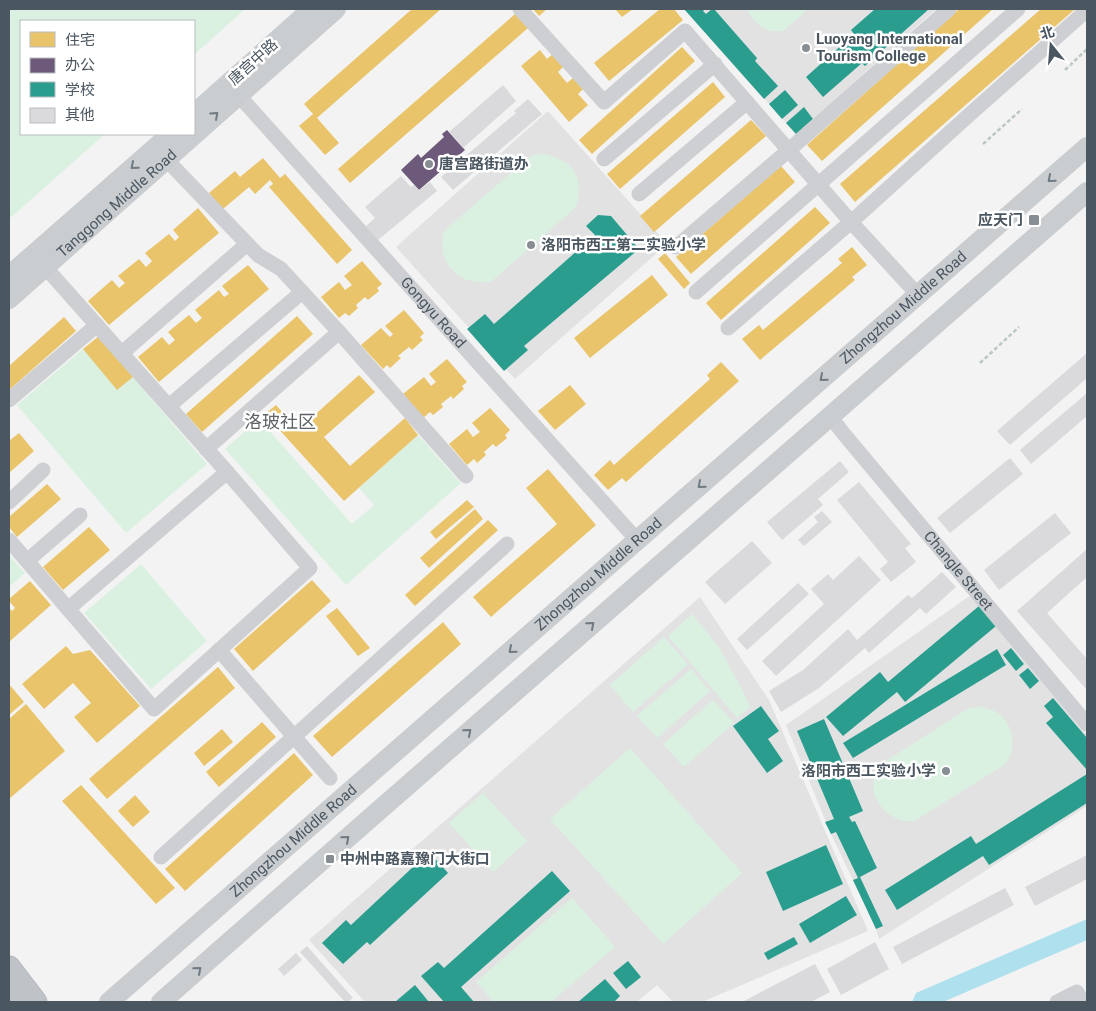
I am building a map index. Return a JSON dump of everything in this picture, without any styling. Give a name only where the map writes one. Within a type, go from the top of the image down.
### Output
[{"type":"highway","points":[[9,968],[33,1002]]},
{"type":"main road","name":"唐宫中路","points":[[195,113],[233,90],[312,9]]},
{"type":"main road","name":"Tanggong Middle Road","points":[[195,123],[233,90],[336,9]]},
{"type":"main road","points":[[161,153],[170,135]]},
{"type":"main road","name":"Tanggong Middle Road","points":[[9,298],[40,260],[182,135]]},
{"type":"main road","name":"Zhongzhou Middle Road","points":[[109,1002],[1087,147]]},
{"type":"main road","points":[[162,1002],[1087,192]]},
{"type":"main road","points":[[9,276],[40,260]]},
{"type":"main road","points":[[9,976],[33,1002]]},
{"type":"street","points":[[520,9],[604,102],[685,30],[851,222],[918,295]]},
{"type":"street","points":[[676,247],[949,9]]},
{"type":"street","points":[[696,292],[1018,9]]},
{"type":"street","points":[[728,328],[851,222],[1087,10]]},
{"type":"street","points":[[604,159],[715,64]]},
{"type":"street","name":"Gongyu Road","points":[[233,90],[638,540]]},
{"type":"street","points":[[639,194],[747,102]]},
{"type":"street","points":[[161,153],[258,255],[281,269],[466,476]]},
{"type":"street","points":[[122,354],[247,244]]},
{"type":"street","points":[[9,540],[154,708],[310,568],[40,260]]},
{"type":"street","points":[[169,406],[302,292]]},
{"type":"street","points":[[9,400],[97,325]]},
{"type":"street","points":[[206,449],[339,332]]},
{"type":"street","name":"Changle Street","points":[[830,416],[1087,724]]},
{"type":"street","points":[[9,502],[43,470]]},
{"type":"street","points":[[68,609],[227,472]]},
{"type":"street","points":[[27,561],[80,515]]},
{"type":"street","points":[[162,857],[507,544]]},
{"type":"street","points":[[219,650],[330,778]]},
{"type":"street","points":[[1058,1002],[1077,992],[1082,1002]]},
{"type":"path","points":[[1065,70],[1087,49]]},
{"type":"path","points":[[984,144],[1022,109]]},
{"type":"path","points":[[980,363],[1019,327]]},
{"type":"shaded area","name":"Luoyang International Tourism College","points":[[684,9],[936,9],[796,134]]},
{"type":"shaded area","name":"洛阳市西工第二实验小学","points":[[548,111],[667,244],[515,379],[396,247]]},
{"type":"shaded area","name":"洛阳市西工实验小学","points":[[971,595],[1087,735],[1087,806],[879,939],[831,834],[786,725]]},
{"type":"shaded area","points":[[700,597],[769,700],[868,931],[702,1002],[673,1002],[657,985],[637,1002],[365,1002],[309,940]]},
{"type":"green space","points":[[9,9],[245,9],[195,54],[195,20],[20,20],[20,135],[104,135],[9,219]]},
{"type":"green space","points":[[747,9],[808,9],[783,31],[770,31],[761,27],[752,18]]},
{"type":"green space","points":[[542,154],[562,160],[574,171],[579,186],[576,207],[492,281],[470,281],[461,277],[447,263],[443,253],[444,231],[531,156]]},
{"type":"green space","points":[[83,349],[133,377],[207,464],[126,533],[17,405]]},
{"type":"green space","points":[[259,419],[352,524],[374,505],[359,488],[418,435],[461,483],[346,585],[225,449]]},
{"type":"green space","points":[[9,555],[25,573],[9,587]]},
{"type":"green space","points":[[141,564],[207,641],[151,689],[84,613]]},
{"type":"green space","points":[[692,614],[718,646],[750,707],[737,718],[668,636]]},
{"type":"green space","points":[[664,637],[688,664],[633,712],[610,685]]},
{"type":"green space","points":[[691,669],[710,691],[657,738],[637,716]]},
{"type":"green space","points":[[713,700],[734,723],[684,767],[663,744]]},
{"type":"green space","points":[[979,707],[998,713],[1009,727],[1012,745],[1006,764],[916,820],[904,821],[886,812],[878,802],[874,792],[874,777],[878,766],[969,708]]},
{"type":"green space","points":[[630,748],[742,873],[663,944],[550,819]]},
{"type":"green space","points":[[483,793],[527,841],[493,872],[449,823]]},
{"type":"green space","points":[[572,898],[615,947],[551,1002],[494,1002],[476,982]]},
{"type":"water","points":[[1087,919],[1087,940],[943,1002],[912,1002],[916,993]]},
{"type":"building: 住宅","points":[[412,9],[441,9],[317,118],[339,143],[325,155],[299,126],[313,114],[304,104]]},
{"type":"building: 住宅","points":[[533,9],[547,9],[539,16]]},
{"type":"building: 住宅","points":[[615,9],[633,9],[622,17]]},
{"type":"building: 住宅","points":[[660,9],[674,9],[683,20],[609,81],[594,63]]},
{"type":"building: 住宅","points":[[959,9],[993,9],[822,161],[807,145]]},
{"type":"building: 住宅","points":[[1041,9],[1075,9],[855,202],[840,184]]},
{"type":"building: 住宅","points":[[515,14],[528,28],[350,183],[338,169]]},
{"type":"building: 住宅","points":[[682,47],[695,61],[592,154],[579,140]]},
{"type":"building: 住宅","points":[[540,50],[547,59],[553,54],[563,67],[558,72],[567,83],[573,78],[583,89],[578,94],[588,105],[569,122],[521,66]]},
{"type":"building: 住宅","points":[[713,82],[725,97],[620,189],[607,174]]},
{"type":"building: 住宅","points":[[751,120],[766,136],[654,232],[640,216]]},
{"type":"building: 住宅","points":[[263,158],[280,178],[285,174],[352,250],[337,264],[269,187],[273,184],[270,180],[255,194],[249,187],[223,209],[209,193],[235,171],[240,177]]},
{"type":"building: 住宅","points":[[781,166],[795,182],[691,274],[676,257]]},
{"type":"building: 住宅","points":[[815,207],[830,223],[721,320],[706,303]]},
{"type":"building: 住宅","points":[[198,208],[219,233],[109,325],[88,301],[112,280],[119,288],[125,283],[118,276],[139,259],[146,267],[152,261],[145,253],[169,234],[175,241],[179,237],[173,230]]},
{"type":"building: 住宅","points":[[852,247],[867,265],[852,277],[855,280],[760,360],[742,339],[759,325],[763,330],[842,263],[838,259]]},
{"type":"building: 住宅","points":[[665,253],[690,283],[684,289],[658,259]]},
{"type":"building: 住宅","points":[[362,261],[382,284],[377,288],[379,291],[368,300],[365,297],[356,305],[358,308],[349,316],[345,313],[339,318],[321,297],[339,282],[345,290],[352,285],[344,276]]},
{"type":"building: 住宅","points":[[248,265],[269,289],[159,382],[138,357],[162,337],[169,345],[175,340],[168,332],[189,315],[196,323],[202,318],[195,310],[219,290],[224,297],[229,294],[222,286]]},
{"type":"building: 住宅","points":[[652,275],[668,295],[590,358],[574,338]]},
{"type":"building: 住宅","points":[[404,310],[424,333],[420,337],[423,340],[412,350],[409,347],[398,356],[401,358],[390,368],[387,365],[383,369],[361,345],[381,328],[390,337],[393,334],[385,326]]},
{"type":"building: 住宅","points":[[297,316],[313,334],[202,432],[186,414]]},
{"type":"building: 住宅","points":[[64,317],[76,331],[9,390],[9,366]]},
{"type":"building: 住宅","points":[[99,336],[133,377],[117,390],[83,349]]},
{"type":"building: 住宅","points":[[447,359],[467,382],[462,386],[464,389],[453,399],[451,396],[441,404],[443,407],[433,415],[430,412],[423,418],[403,394],[424,377],[431,386],[436,382],[429,374]]},
{"type":"building: 住宅","points":[[721,362],[739,381],[626,482],[622,478],[608,490],[594,475],[610,460],[614,465],[710,379],[707,375]]},
{"type":"building: 住宅","points":[[359,375],[375,392],[324,437],[350,466],[405,418],[418,435],[344,501],[265,414],[276,405],[298,430]]},
{"type":"building: 住宅","points":[[570,385],[586,404],[555,430],[538,411]]},
{"type":"building: 住宅","points":[[490,408],[510,430],[505,435],[507,438],[496,447],[493,444],[484,452],[486,455],[477,463],[474,459],[467,465],[449,444],[467,429],[473,437],[480,432],[472,423]]},
{"type":"building: 住宅","points":[[19,433],[34,451],[9,473],[9,441]]},
{"type":"building: 住宅","points":[[548,469],[596,525],[491,617],[473,597],[557,524],[526,488]]},
{"type":"building: 住宅","points":[[47,484],[61,499],[17,537],[9,527],[9,517]]},
{"type":"building: 住宅","points":[[467,500],[474,507],[436,539],[430,532]]},
{"type":"building: 住宅","points":[[475,509],[483,519],[429,568],[420,558]]},
{"type":"building: 住宅","points":[[488,520],[498,530],[415,606],[405,595]]},
{"type":"building: 住宅","points":[[89,527],[110,550],[63,590],[43,567]]},
{"type":"building: 住宅","points":[[312,580],[331,601],[253,671],[234,649]]},
{"type":"building: 住宅","points":[[30,581],[51,605],[9,642],[9,608],[12,611],[15,608],[9,599]]},
{"type":"building: 住宅","points":[[337,608],[370,648],[358,656],[326,616]]},
{"type":"building: 住宅","points":[[443,622],[461,644],[332,757],[313,736]]},
{"type":"building: 住宅","points":[[66,646],[73,654],[90,650],[140,706],[97,743],[74,717],[91,703],[73,683],[44,709],[22,684]]},
{"type":"building: 住宅","points":[[218,667],[235,688],[107,799],[89,779]]},
{"type":"building: 住宅","points":[[9,684],[24,702],[9,715]]},
{"type":"building: 住宅","points":[[26,704],[65,751],[9,799],[9,719]]},
{"type":"building: 住宅","points":[[262,722],[276,737],[219,787],[206,772]]},
{"type":"building: 住宅","points":[[222,729],[233,742],[204,766],[194,753]]},
{"type":"building: 住宅","points":[[294,753],[313,775],[185,891],[165,869]]},
{"type":"building: 住宅","points":[[81,785],[175,888],[156,904],[62,801]]},
{"type":"building: 住宅","points":[[135,795],[150,812],[133,827],[118,811]]},
{"type":"building: 办公","name":"唐宫路街道办","points":[[447,130],[465,150],[419,190],[401,170],[418,154],[421,158],[444,137],[442,134]]},
{"type":"building: 学校","points":[[684,9],[705,9],[703,11],[706,14],[714,9],[757,58],[755,61],[778,86],[764,99]]},
{"type":"building: 学校","points":[[875,9],[929,9],[865,66],[862,63],[823,97],[806,77],[854,34],[851,30]]},
{"type":"building: 学校","points":[[785,90],[798,105],[782,119],[769,104]]},
{"type":"building: 学校","points":[[804,107],[813,119],[796,134],[786,123]]},
{"type":"building: 学校","points":[[598,215],[611,216],[639,249],[524,346],[528,350],[504,371],[467,329],[485,314],[494,324],[595,235],[586,226]]},
{"type":"building: 学校","points":[[979,606],[996,626],[905,702],[897,692],[843,736],[826,717],[880,672],[888,682]]},
{"type":"building: 学校","points":[[1011,648],[1024,664],[1016,671],[1003,655]]},
{"type":"building: 学校","points":[[997,649],[1006,665],[853,758],[843,743]]},
{"type":"building: 学校","points":[[1028,668],[1039,681],[1030,689],[1019,675]]},
{"type":"building: 学校","points":[[1053,698],[1087,738],[1087,770],[1046,723],[1053,717],[1044,706]]},
{"type":"building: 学校","points":[[761,706],[779,731],[768,739],[783,761],[767,773],[733,726]]},
{"type":"building: 学校","points":[[824,719],[863,811],[849,817],[852,822],[855,821],[877,868],[860,877],[883,926],[876,929],[853,880],[858,878],[836,832],[831,834],[825,822],[834,819],[797,731]]},
{"type":"building: 学校","points":[[1087,774],[1087,803],[989,865],[983,856],[897,910],[885,890],[971,836],[976,844]]},
{"type":"building: 学校","points":[[826,845],[843,884],[783,911],[766,872]]},
{"type":"building: 学校","points":[[429,852],[448,873],[370,945],[367,942],[343,964],[322,943],[346,920],[351,925]]},
{"type":"building: 学校","points":[[552,871],[570,891],[461,987],[474,1002],[444,1002],[421,976],[438,962],[444,968]]},
{"type":"building: 学校","points":[[846,896],[857,915],[810,943],[799,924]]},
{"type":"building: 学校","points":[[794,937],[798,944],[768,960],[764,953]]},
{"type":"building: 学校","points":[[628,961],[641,977],[626,989],[613,973]]},
{"type":"building: 学校","points":[[605,979],[620,996],[614,1002],[578,1002]]},
{"type":"building: 学校","points":[[415,985],[429,1002],[395,1002]]},
{"type":"building: 其他","points":[[503,85],[516,101],[463,148],[449,132]]},
{"type":"building: 其他","points":[[528,99],[542,114],[453,190],[441,177],[516,113],[514,111]]},
{"type":"building: 其他","points":[[401,176],[411,187],[414,185],[419,190],[430,182],[437,191],[378,240],[366,226],[375,218],[365,207]]},
{"type":"building: 其他","points":[[1087,353],[1087,378],[1010,445],[997,431]]},
{"type":"building: 其他","points":[[1087,393],[1087,416],[1031,464],[1020,450]]},
{"type":"building: 其他","points":[[1010,458],[1023,474],[950,533],[937,518]]},
{"type":"building: 其他","points":[[840,461],[849,472],[818,499],[823,505],[782,540],[767,522]]},
{"type":"building: 其他","points":[[859,482],[911,544],[905,548],[916,562],[891,582],[880,569],[888,562],[837,500]]},
{"type":"building: 其他","points":[[822,511],[832,522],[804,546],[798,540],[818,522],[814,517]]},
{"type":"building: 其他","points":[[1055,513],[1071,533],[999,590],[984,570]]},
{"type":"building: 其他","points":[[752,541],[772,563],[725,604],[705,582]]},
{"type":"building: 其他","points":[[1087,549],[1087,577],[1047,613],[1087,659],[1087,690],[1017,611]]},
{"type":"building: 其他","points":[[859,556],[881,580],[776,676],[762,661],[824,604],[811,589],[828,574],[833,580]]},
{"type":"building: 其他","points":[[942,572],[956,587],[926,614],[920,608],[869,653],[865,648],[819,688],[781,712],[769,691],[803,670],[848,629],[857,640],[908,595],[912,598]]},
{"type":"building: 其他","points":[[798,583],[809,594],[747,650],[737,639]]},
{"type":"building: 其他","points":[[1087,855],[1087,879],[1035,906],[1025,887]]},
{"type":"building: 其他","points":[[1005,888],[1014,905],[902,964],[893,947]]},
{"type":"building: 其他","points":[[875,942],[889,969],[841,995],[827,969]]},
{"type":"building: 其他","points":[[307,946],[353,998],[345,1002],[300,952]]},
{"type":"building: 其他","points":[[296,953],[302,960],[284,976],[278,969]]},
{"type":"building: 其他","points":[[815,964],[830,992],[811,1002],[742,1002]]},
{"type":"place","name":"Luoyang International Tourism College","points":[[806,48]]},
{"type":"place","name":"唐宫路街道办","points":[[429,164]]},
{"type":"place","name":"应天门","points":[[1034,220]]},
{"type":"place","name":"洛阳市西工第二实验小学","points":[[531,245]]},
{"type":"place","name":"洛阳市西工实验小学","points":[[946,771]]},
{"type":"place","name":"中州中路嘉豫门大街口","points":[[330,859]]},
{"type":"district","name":"洛玻社区","points":[[280,422]]}]
